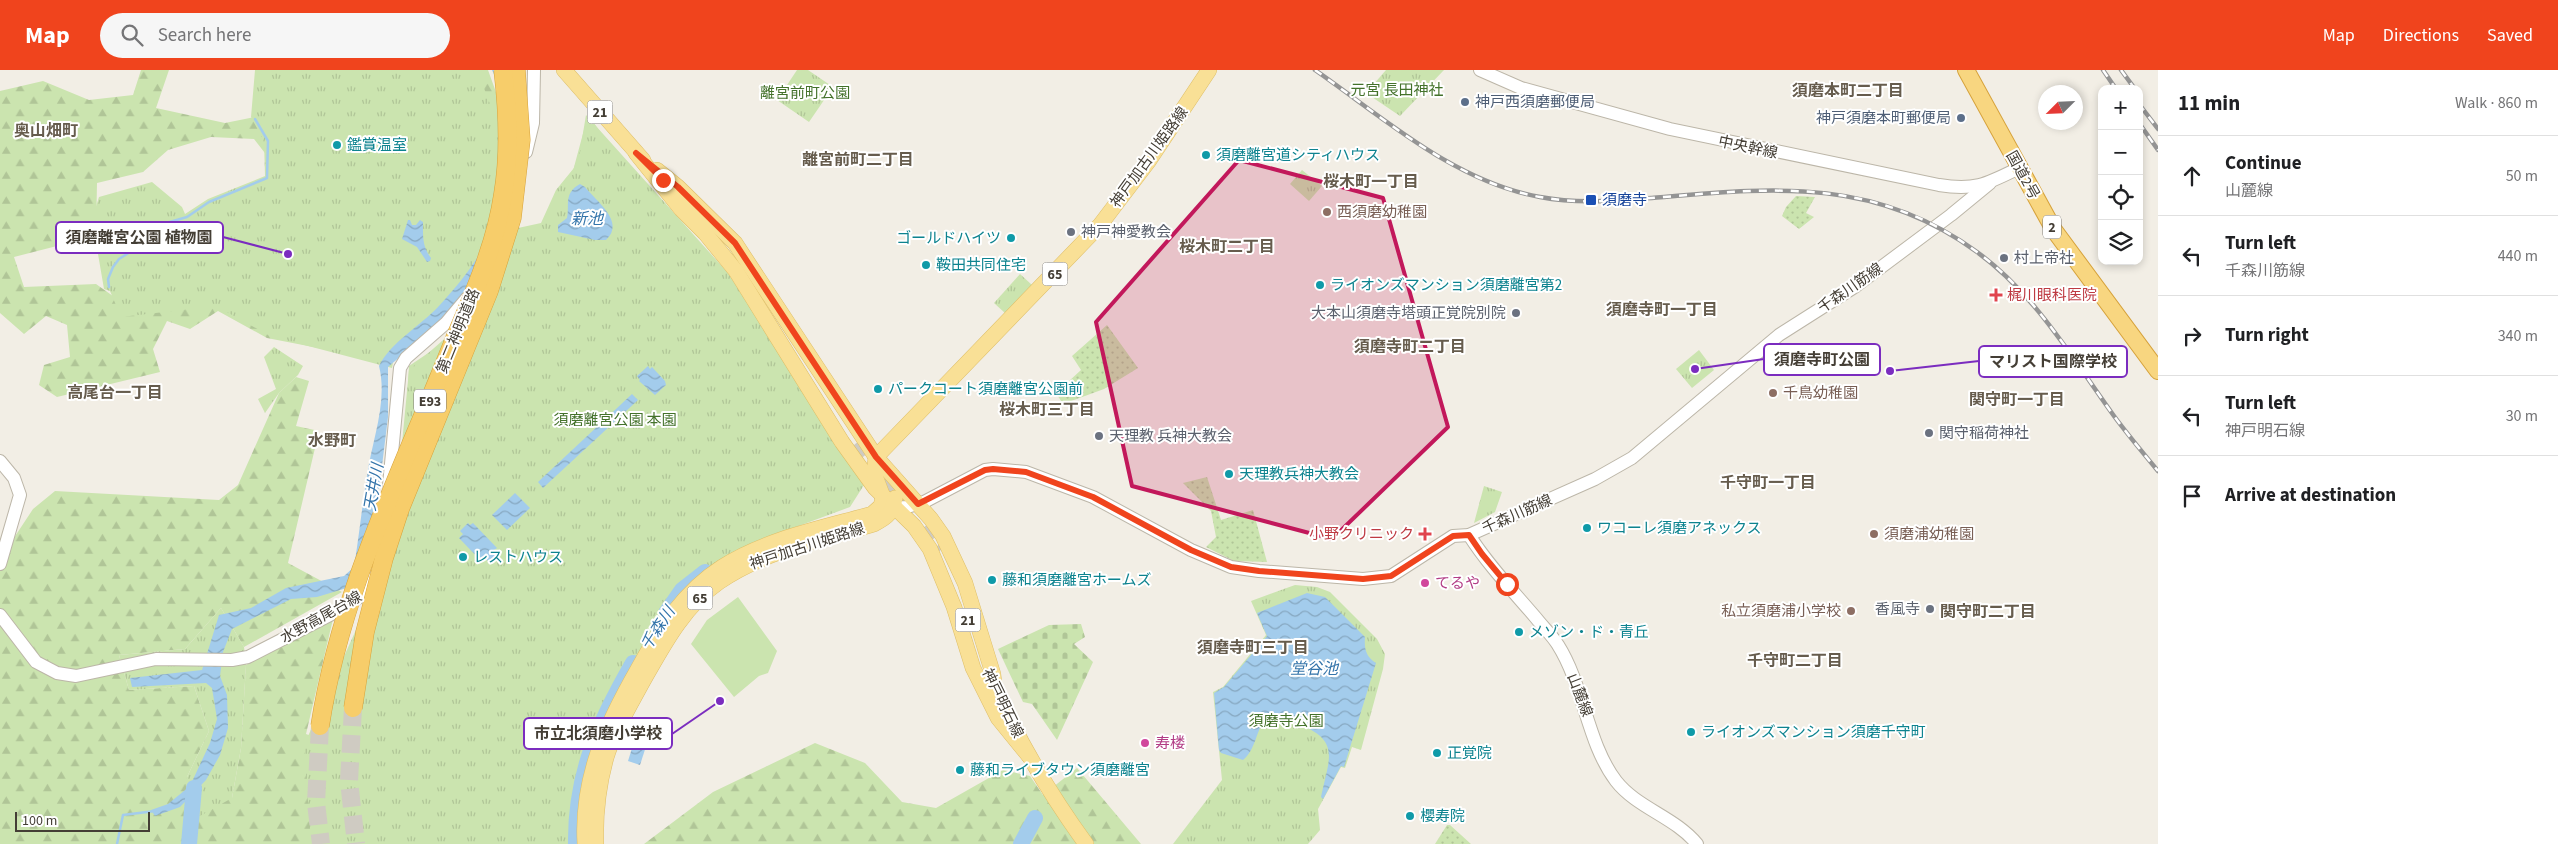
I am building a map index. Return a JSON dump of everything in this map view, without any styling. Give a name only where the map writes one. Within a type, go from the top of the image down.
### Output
[{"type":"highway","name":"第二神明道路","points":[[320,726],[329,669],[353,588],[371,540],[472,297],[494,233],[507,170],[508,141],[503,70]]},
{"type":"highway","name":"第二神明道路","points":[[354,708],[365,632],[384,558],[400,510],[489,291],[512,218],[521,140],[516,70]]},
{"type":"highway","name":"国道2号","points":[[1966,70],[2054,230],[2158,371]]},
{"type":"main road","name":"21","points":[[564,70],[636,153],[741,263],[854,444]]},
{"type":"main road","name":"神戸加古川姫路線","points":[[876,457],[1100,225],[1148,162],[1209,70]]},
{"type":"main road","points":[[636,153],[678,187],[735,243],[876,457],[894,489],[888,502]]},
{"type":"main road","points":[[636,153],[681,209],[705,233],[736,271],[842,442],[888,502],[907,517],[930,549],[938,566],[973,668],[998,718],[1029,756]]},
{"type":"main road","points":[[876,457],[924,504],[943,536],[962,575],[993,674],[996,690]]},
{"type":"main road","name":"神戸加古川姫路線","points":[[585,844],[588,789],[605,730],[645,657],[682,601],[701,582],[723,566],[746,554],[771,544],[890,515],[888,502]]},
{"type":"main road","points":[[873,519],[907,517]]},
{"type":"main road","name":"神戸加古川姫路線","points":[[596,844],[597,800],[613,738],[660,653],[690,608],[707,590],[744,567],[873,519]]},
{"type":"main road","name":"神戸明石線","points":[[941,550],[975,644],[996,690],[1029,756],[1062,812],[1086,844]]},
{"type":"street","name":"水野高尾台線","points":[[0,615],[36,662],[57,673],[76,676],[156,658],[232,660],[248,657],[330,615],[366,593],[379,563],[391,473],[400,368],[406,358],[446,323],[487,275],[520,178],[533,123],[534,70]]},
{"type":"street","name":"中央幹線","points":[[1480,70],[1521,88],[1717,140],[1947,187],[1972,188],[1990,183],[2019,168]]},
{"type":"street","name":"千森川筋線","points":[[888,502],[924,504],[985,470],[1026,472],[1093,497],[1191,550],[1231,567],[1363,579],[1391,576],[1453,536],[1469,535],[1595,479],[1632,458],[1779,335],[1856,286],[1952,215],[1990,183]]},
{"type":"street","points":[[0,461],[10,471],[19,490],[19,501],[0,564]]},
{"type":"street","points":[[907,517],[924,504]]},
{"type":"street","name":"山麓線","points":[[1469,535],[1482,554],[1558,644],[1578,685],[1603,759],[1617,782],[1632,796],[1688,833],[1697,844]]},
{"type":"highlighted area","points":[[1239,160],[1383,198],[1448,427],[1332,539],[1132,486],[1096,322]]},
{"type":"green space","points":[[141,70],[169,70],[156,108],[225,123],[265,115],[270,70],[488,70],[497,95],[499,140],[385,361],[267,338],[218,311],[190,329],[167,321],[153,349],[160,372],[57,397],[39,385],[44,365],[70,357],[67,325],[46,316],[24,334],[0,313],[0,91],[43,81],[89,100],[133,95]],"holes":[[[211,137],[254,139],[282,175],[127,306],[96,284],[24,287],[14,257],[96,236],[97,183],[143,172],[168,150]]]},
{"type":"green space","points":[[255,70],[477,70],[500,130],[494,214],[465,289],[394,357],[392,368],[270,336],[216,306],[121,317],[110,291],[104,289],[92,219],[99,197],[152,182],[182,207],[185,214],[208,199],[265,176],[264,141],[251,117]]},
{"type":"green space","name":"離宮前町公園","points":[[797,70],[808,70],[833,87],[809,122],[777,100]]},
{"type":"green space","name":"元宮 長田神社","points":[[1386,70],[1444,70],[1400,116],[1366,93]]},
{"type":"green space","name":"須磨離宮公園 本園","points":[[586,115],[728,273],[864,485],[850,507],[755,542],[720,559],[683,592],[591,752],[577,817],[577,844],[311,844],[304,745],[369,601],[395,517],[409,370],[491,298],[518,228],[541,223],[556,190],[578,163]]},
{"type":"green space","name":"須磨離宮公園 本園","points":[[588,115],[859,485],[692,577],[502,844],[0,844],[0,559],[33,509],[55,491],[219,500],[238,485],[279,393],[296,377],[309,381],[296,426],[319,431],[288,563],[342,592],[244,647],[221,608],[185,649],[119,655],[129,690],[194,686],[209,731],[187,777],[232,798],[241,748],[246,665],[333,619],[306,734],[325,741],[403,473],[409,366],[483,316],[556,234]]},
{"type":"green space","points":[[1302,170],[1322,186],[1309,201],[1290,184]]},
{"type":"green space","points":[[1796,196],[1815,197],[1806,213],[1814,217],[1799,229],[1782,216],[1786,207]]},
{"type":"green space","points":[[1020,274],[1032,285],[1006,314],[994,303]]},
{"type":"green space","points":[[1107,325],[1138,368],[1104,389],[1063,404],[1056,393],[1081,370],[1072,356]]},
{"type":"green space","points":[[274,347],[303,366],[298,375],[279,393],[265,413],[258,399],[276,389],[264,357]]},
{"type":"green space","points":[[1699,350],[1714,370],[1692,388],[1676,369]]},
{"type":"green space","points":[[1207,477],[1221,520],[1253,510],[1267,562],[1234,561],[1206,547],[1216,537],[1211,511],[1183,483]]},
{"type":"green space","points":[[1484,486],[1502,492],[1495,512],[1474,523]]},
{"type":"green space","name":"須磨寺公園","points":[[1295,585],[1317,587],[1330,592],[1377,639],[1385,654],[1383,669],[1361,750],[1352,747],[1345,768],[1341,767],[1318,809],[1320,830],[1308,844],[1173,844],[1222,780],[1213,692],[1223,687],[1266,635],[1251,601]]},
{"type":"green space","points":[[738,597],[777,651],[768,673],[759,676],[734,697],[691,644],[707,620]]},
{"type":"green space","points":[[221,608],[244,647],[246,665],[241,748],[232,798],[184,825],[187,777],[209,731],[194,686],[129,690],[119,655],[185,649]]},
{"type":"green space","points":[[1081,624],[1085,637],[1074,644],[1093,662],[1057,740],[1032,704],[1023,702],[998,649],[1049,625]]},
{"type":"green space","points":[[815,743],[865,763],[902,802],[936,808],[1003,770],[1030,776],[1043,795],[1077,768],[1141,844],[644,844],[713,792]]},
{"type":"green space","points":[[1447,825],[1450,825],[1471,844],[1435,844]]},
{"type":"water","points":[[492,70],[510,70],[502,220],[463,295],[443,320],[388,367],[388,417],[380,482],[371,523],[350,587],[317,597],[291,599],[232,629],[223,652],[220,676],[227,695],[228,728],[220,755],[206,780],[180,807],[155,816],[151,810],[168,804],[190,786],[210,743],[217,719],[212,688],[206,683],[132,687],[130,678],[202,670],[219,615],[251,608],[286,588],[344,576],[354,567],[369,462],[382,393],[379,366],[391,349],[431,314],[456,287],[473,264],[492,227],[498,197],[500,146],[495,77]]},
{"type":"water","name":"新池","points":[[580,184],[602,205],[611,219],[613,226],[606,240],[595,240],[558,232],[558,225],[567,218],[568,200],[571,191]]},
{"type":"water","points":[[408,220],[410,220],[412,225],[416,225],[420,220],[423,222],[424,241],[431,258],[430,261],[427,262],[417,247],[402,239]]},
{"type":"water","points":[[648,366],[650,369],[652,367],[665,381],[666,385],[655,395],[639,381],[637,376]]},
{"type":"water","points":[[632,394],[638,400],[543,488],[538,482]]},
{"type":"water","points":[[515,493],[530,508],[507,530],[492,515]]},
{"type":"water","points":[[468,523],[470,525],[473,523],[497,548],[494,550],[497,554],[489,562],[486,559],[482,562],[459,538],[463,534],[460,531]]},
{"type":"water","name":"堂谷池","points":[[1307,593],[1325,597],[1365,637],[1366,652],[1376,663],[1344,767],[1341,766],[1323,799],[1321,797],[1329,760],[1326,743],[1319,735],[1294,722],[1294,719],[1275,713],[1267,716],[1263,721],[1251,751],[1243,760],[1221,753],[1219,750],[1214,693],[1224,687],[1267,636],[1257,613]]},
{"type":"water","points":[[638,729],[650,734],[640,765],[628,761]]},
{"type":"waterway","points":[[109,287],[108,279],[119,259],[141,245],[156,226],[187,217],[209,202],[267,178],[268,141],[255,119]]},
{"type":"waterway","name":"千森川","points":[[666,613],[682,590],[705,572]]},
{"type":"waterway","name":"千森川","points":[[576,844],[580,794],[591,749],[610,706],[633,663]]},
{"type":"waterway","name":"天井川","points":[[189,844],[194,788]]},
{"type":"waterway","points":[[117,844],[123,815],[155,811]]},
{"type":"waterway","points":[[1021,844],[1035,818]]},
{"type":"tunnel","points":[[854,445],[905,507]]},
{"type":"tunnel","points":[[923,528],[941,550]]},
{"type":"tunnel","points":[[353,708],[349,781],[356,844]]},
{"type":"tunnel","points":[[320,726],[316,803],[321,844]]},
{"type":"railway","points":[[1315,70],[1394,127],[1450,163],[1479,178],[1509,189],[1540,197],[1587,201],[1748,191],[1826,193],[1865,200],[1902,211],[1940,228],[1977,252],[1998,269],[2035,307],[2114,416],[2158,471]]},
{"type":"railway","points":[[2103,70],[2113,85]]},
{"type":"railway","points":[[2121,70],[2132,85]]},
{"type":"railway","points":[[2143,109],[2158,129]]},
{"type":"railway","points":[[2143,129],[2158,150]]},
{"type":"place","name":"神戸西須磨郵便局","points":[[1465,102]]},
{"type":"place","name":"神戸須磨本町郵便局","points":[[1961,118]]},
{"type":"place","name":"鑑賞温室","points":[[337,145]]},
{"type":"place","name":"須磨離宮道シティハウス","points":[[1206,155]]},
{"type":"place","name":"須磨寺","points":[[1591,200]]},
{"type":"place","name":"西須磨幼稚園","points":[[1327,212]]},
{"type":"place","name":"神戸神愛教会","points":[[1071,232]]},
{"type":"place","name":"ゴールドハイツ","points":[[1011,238]]},
{"type":"place","name":"須磨離宮公園 植物園","points":[[288,254]]},
{"type":"place","name":"村上帝社","points":[[2004,258]]},
{"type":"place","name":"鞍田共同住宅","points":[[926,265]]},
{"type":"place","name":"ライオンズマンション須磨離宮第2","points":[[1320,285]]},
{"type":"place","name":"梶川眼科医院","points":[[1996,295]]},
{"type":"place","name":"大本山須磨寺塔頭正覚院別院","points":[[1516,313]]},
{"type":"place","name":"須磨寺町公園","points":[[1695,369]]},
{"type":"place","name":"マリスト国際学校","points":[[1890,371]]},
{"type":"place","name":"パークコート須磨離宮公園前","points":[[878,389]]},
{"type":"place","name":"千鳥幼稚園","points":[[1773,393]]},
{"type":"place","name":"関守稲荷神社","points":[[1929,433]]},
{"type":"place","name":"天理教 兵神大教会","points":[[1099,436]]},
{"type":"place","name":"天理教兵神大教会","points":[[1229,474]]},
{"type":"place","name":"ワコーレ須磨アネックス","points":[[1587,528]]},
{"type":"place","name":"小野クリニック","points":[[1425,534]]},
{"type":"place","name":"須磨浦幼稚園","points":[[1874,534]]},
{"type":"place","name":"レストハウス","points":[[463,557]]},
{"type":"place","name":"藤和須磨離宮ホームズ","points":[[992,580]]},
{"type":"place","name":"てるや","points":[[1425,583]]},
{"type":"place","name":"香風寺","points":[[1930,609]]},
{"type":"place","name":"私立須磨浦小学校","points":[[1851,611]]},
{"type":"place","name":"メゾン・ド・青丘","points":[[1519,632]]},
{"type":"place","name":"市立北須磨小学校","points":[[720,701]]},
{"type":"place","name":"ライオンズマンション須磨千守町","points":[[1691,732]]},
{"type":"place","name":"寿楼","points":[[1145,743]]},
{"type":"place","name":"正覚院","points":[[1437,753]]},
{"type":"place","name":"藤和ライブタウン須磨離宮","points":[[960,770]]},
{"type":"place","name":"櫻寿院","points":[[1410,816]]},
{"type":"district","name":"須磨本町二丁目","points":[[1848,90]]},
{"type":"district","name":"奥山畑町","points":[[46,130]]},
{"type":"district","name":"離宮前町二丁目","points":[[858,159]]},
{"type":"district","name":"桜木町一丁目","points":[[1371,181]]},
{"type":"district","name":"桜木町二丁目","points":[[1227,246]]},
{"type":"district","name":"須磨寺町一丁目","points":[[1662,309]]},
{"type":"district","name":"須磨寺町二丁目","points":[[1410,346]]},
{"type":"district","name":"高尾台一丁目","points":[[115,392]]},
{"type":"district","name":"関守町一丁目","points":[[2017,399]]},
{"type":"district","name":"桜木町三丁目","points":[[1047,409]]},
{"type":"district","name":"水野町","points":[[332,440]]},
{"type":"district","name":"千守町一丁目","points":[[1768,482]]},
{"type":"district","name":"関守町二丁目","points":[[1988,611]]},
{"type":"district","name":"須磨寺町三丁目","points":[[1253,647]]},
{"type":"district","name":"千守町二丁目","points":[[1795,660]]},
{"type":"route","points":[[663,180],[636,153],[678,187],[735,243],[876,457],[918,504],[985,470],[1026,472],[1093,497],[1191,550],[1231,567],[1363,579],[1391,576],[1453,536],[1469,535],[1507,584]]}]
